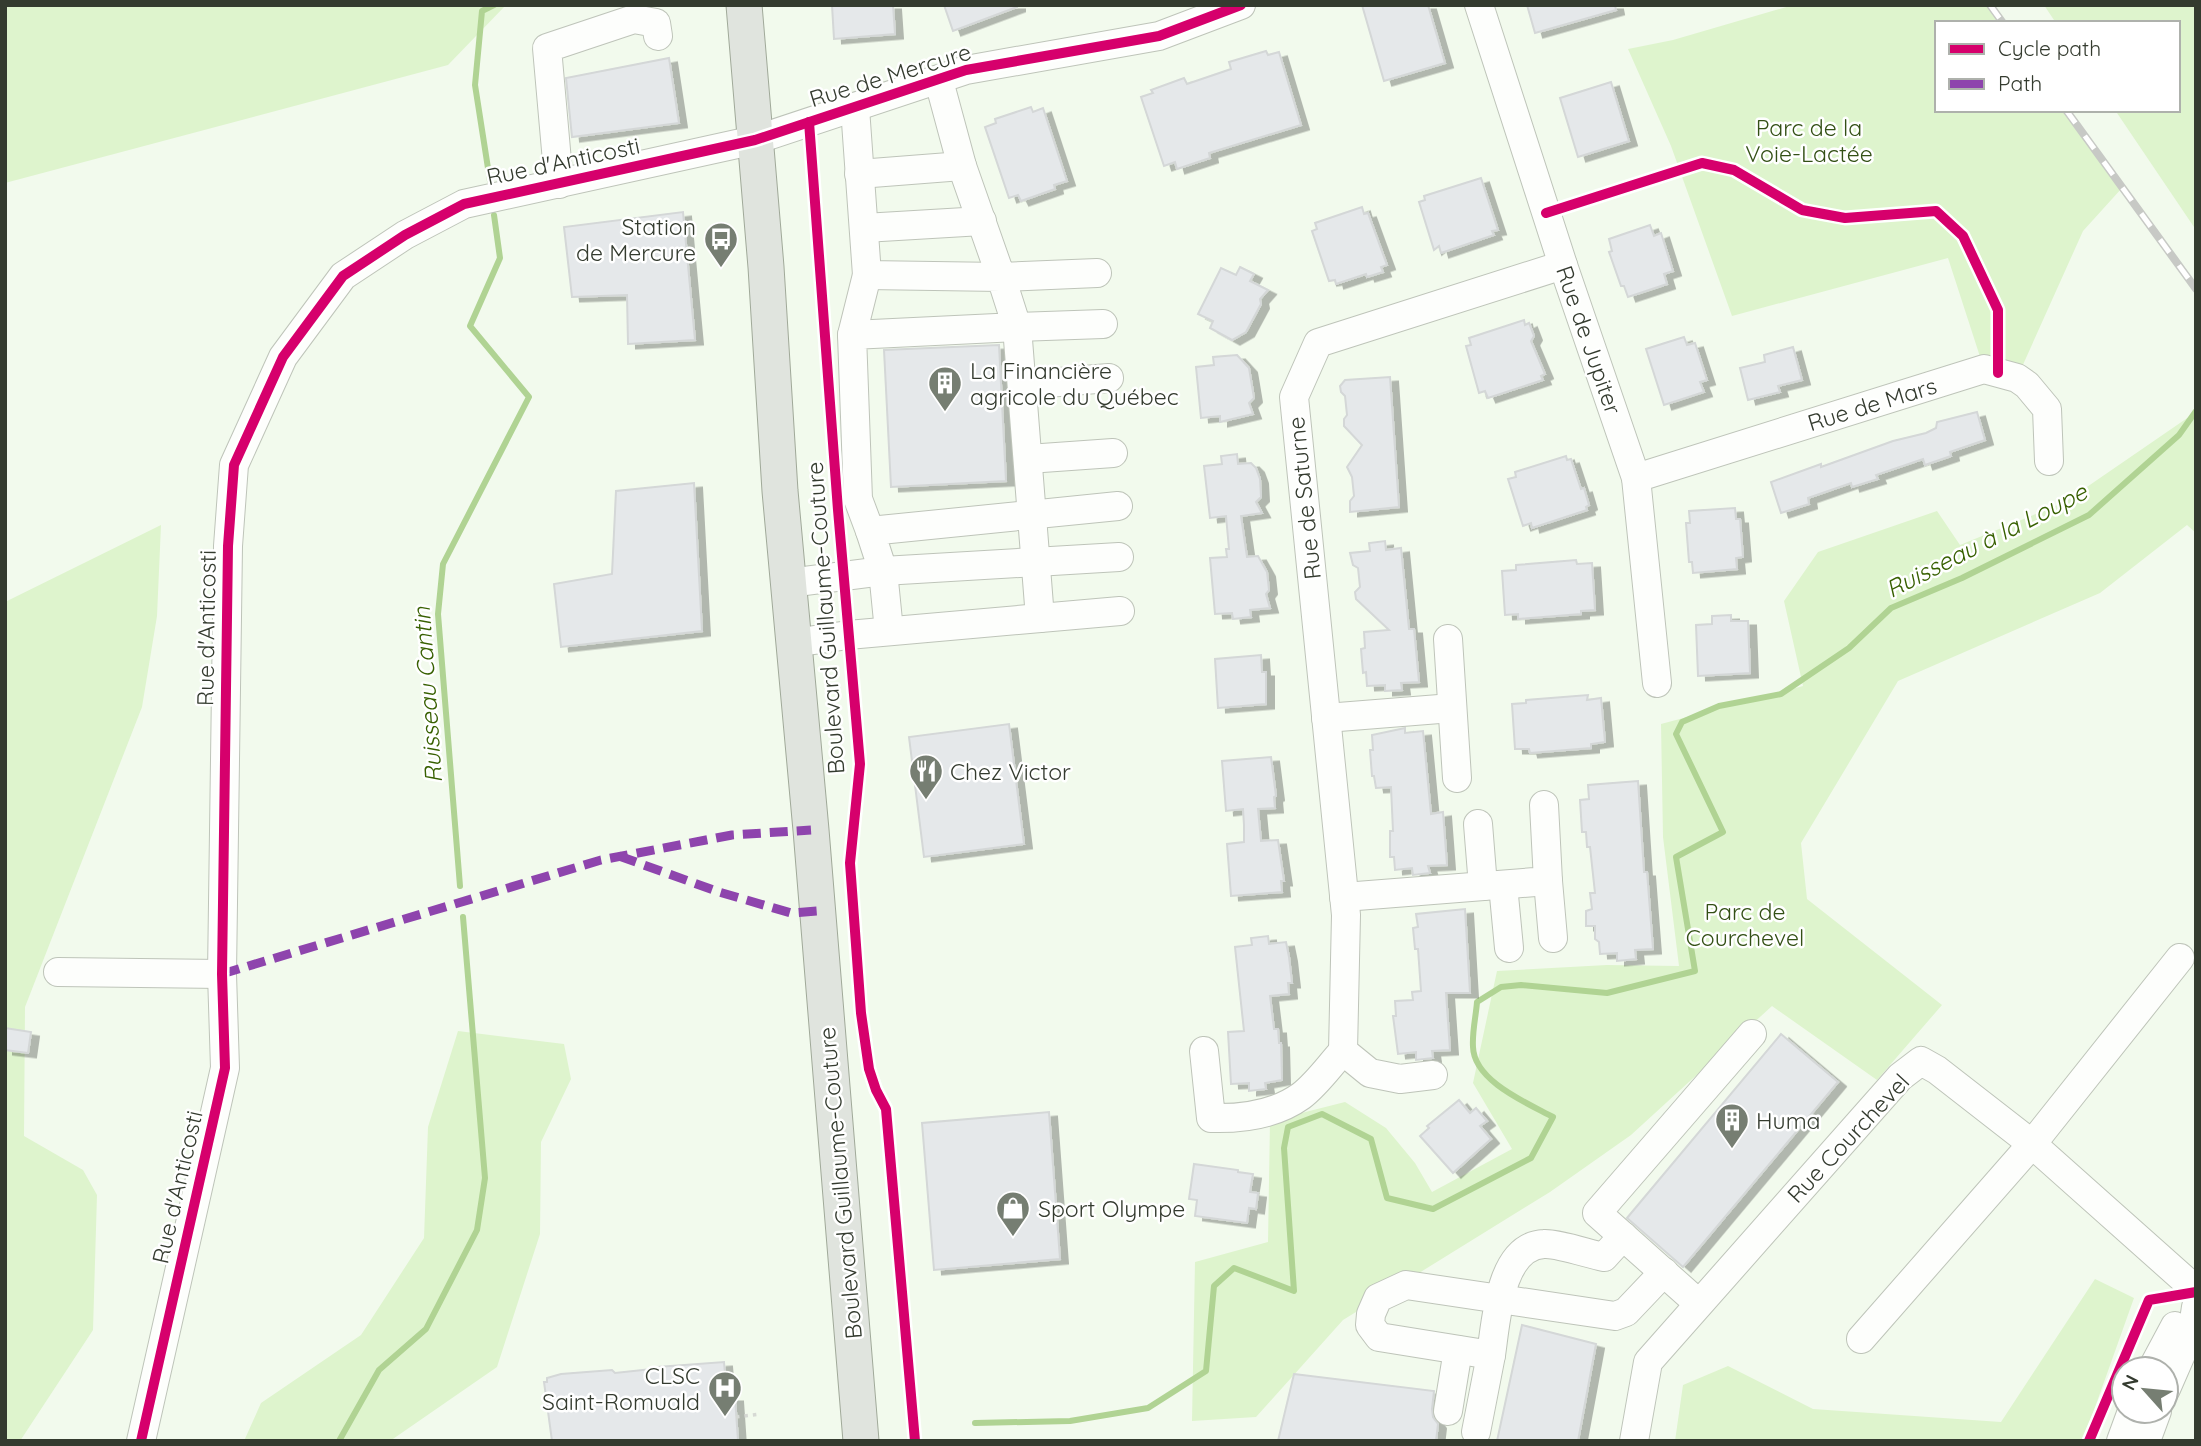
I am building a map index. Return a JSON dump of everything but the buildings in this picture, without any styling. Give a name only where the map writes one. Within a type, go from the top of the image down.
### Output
[{"type":"main road","name":"Boulevard Guillaume-Couture","points":[[744,5],[861,1441]]},
{"type":"street","name":"Rue de Mercure","points":[[755,140],[966,70],[1159,36],[1241,5]]},
{"type":"street","name":"Rue de Jupiter","points":[[1479,5],[1563,265],[1636,478],[1657,683]]},
{"type":"street","points":[[559,184],[547,48],[634,19],[656,23],[658,36]]},
{"type":"street","points":[[939,81],[962,166],[1017,327],[1040,618]]},
{"type":"street","points":[[855,108],[867,275],[852,335],[858,499],[883,571],[889,631]]},
{"type":"street","name":"Rue d'Anticosti","points":[[141,1441],[225,1068],[222,974],[228,546],[234,465],[284,357],[343,276],[405,234],[464,204],[755,140]]},
{"type":"street","points":[[859,174],[962,166]]},
{"type":"street","points":[[864,228],[982,221]]},
{"type":"street","name":"Rue de Saturne","points":[[1343,1051],[1345,906],[1294,397],[1318,343],[1563,265]]},
{"type":"street","points":[[867,275],[1001,276],[1097,273]]},
{"type":"street","points":[[852,335],[1103,324]]},
{"type":"street","name":"Rue de Mars","points":[[1636,478],[1984,369],[2017,379],[2027,385],[2047,409],[2049,461]]},
{"type":"street","points":[[1022,385],[1109,378]]},
{"type":"street","points":[[1028,459],[1113,453]]},
{"type":"street","points":[[870,531],[1118,506]]},
{"type":"street","points":[[789,583],[883,571],[1119,557]]},
{"type":"street","points":[[794,643],[889,631],[1120,611]]},
{"type":"street","points":[[1448,639],[1457,778]]},
{"type":"street","points":[[1326,718],[1452,708]]},
{"type":"street","points":[[1544,805],[1553,938]]},
{"type":"street","points":[[1478,824],[1509,948]]},
{"type":"street","points":[[1345,906],[1548,881]]},
{"type":"street","points":[[1861,1339],[2032,1144],[2180,958]]},
{"type":"street","points":[[58,972],[222,974]]},
{"type":"street","points":[[1698,1303],[1597,1213],[1752,1034]]},
{"type":"street","points":[[1204,1051],[1211,1118],[1230,1119],[1274,1111],[1303,1095],[1343,1051],[1370,1073],[1400,1079],[1433,1075]]},
{"type":"street","name":"Rue Courchevel","points":[[1634,1441],[1648,1362],[1900,1077],[1921,1061],[1937,1070],[2032,1144],[2196,1292]]},
{"type":"street","points":[[1476,1432],[1500,1299],[1509,1269],[1517,1258],[1531,1248],[1544,1244],[1604,1257],[1623,1236]]},
{"type":"street","points":[[1491,1355],[1379,1336],[1370,1325],[1371,1314],[1378,1298],[1406,1285],[1615,1316],[1626,1312],[1664,1272]]},
{"type":"street","points":[[2160,1355],[2196,1292]]},
{"type":"street","points":[[2180,1357],[2193,1327],[2196,1307]]},
{"type":"street","points":[[1448,1411],[1458,1350]]},
{"type":"path","points":[[736,1417],[760,1414]]},
{"type":"green space","points":[[5,5],[506,5],[448,65],[5,183]]},
{"type":"green space","name":"Parc de la Voie-Lactée","points":[[1793,5],[1990,5],[2002,21],[1935,21],[1935,112],[2067,112],[2122,188],[2083,231],[2017,378],[1984,369],[1948,258],[1732,316],[1671,146],[1628,49],[1673,40]]},
{"type":"green space","points":[[2044,5],[2196,5],[2196,230],[2116,112],[2180,112],[2180,21],[2055,21]]},
{"type":"green space","name":"Parc de Courchevel","points":[[2196,412],[2196,533],[2187,525],[2100,593],[1898,681],[1801,843],[1807,899],[1942,1005],[1877,1080],[1772,1006],[1631,1135],[1550,1192],[1343,1320],[1256,1417],[1192,1421],[1195,1262],[1268,1242],[1270,1121],[1345,1102],[1386,1128],[1415,1163],[1432,1192],[1512,1149],[1473,1083],[1497,971],[1607,965],[1679,966],[1663,837],[1661,724],[1803,686],[1784,601],[1818,552],[1937,511],[1960,545],[2065,502]]},
{"type":"green space","points":[[161,525],[157,616],[142,707],[25,1007],[24,1136],[83,1170],[97,1195],[93,1330],[20,1441],[5,1441],[5,602]]},
{"type":"green space","points":[[458,1031],[564,1044],[571,1079],[541,1142],[540,1234],[497,1367],[390,1441],[244,1441],[261,1403],[361,1335],[424,1238],[428,1127]]},
{"type":"green space","points":[[2095,1279],[2134,1298],[2114,1355],[2110,1355],[2110,1365],[2083,1441],[1675,1441],[1683,1385],[1728,1366],[1813,1409],[2001,1422]]},
{"type":"waterway","name":"Ruisseau Cantin","points":[[490,181],[475,85],[482,11],[494,5]]},
{"type":"waterway","name":"Ruisseau Cantin","points":[[460,886],[438,614],[443,564],[529,397],[470,326],[500,258],[494,215]]},
{"type":"waterway","name":"Ruisseau à la Loupe","points":[[975,1423],[1070,1421],[1148,1408],[1206,1371],[1214,1286],[1234,1268],[1294,1291],[1284,1148],[1288,1127],[1322,1114],[1371,1139],[1387,1198],[1433,1209],[1531,1158],[1553,1117],[1504,1090],[1482,1070],[1473,1047],[1477,1002],[1501,987],[1521,985],[1607,993],[1695,971],[1676,857],[1723,832],[1676,734],[1682,722],[1719,706],[1781,694],[1849,648],[1891,608],[1962,578],[2089,515],[2179,435],[2196,411]]},
{"type":"waterway","name":"Ruisseau Cantin","points":[[339,1441],[379,1370],[426,1329],[477,1230],[485,1178],[463,917]]},
{"type":"railway","points":[[1990,5],[2002,21]]},
{"type":"railway","points":[[2067,112],[2196,289]]},
{"type":"marked path","points":[[222,974],[601,860],[732,835],[811,830]]},
{"type":"marked path","points":[[619,856],[719,892],[791,913],[818,911]]},
{"type":"cycle path","points":[[141,1441],[225,1068],[222,974],[228,546],[234,465],[283,357],[343,276],[405,235],[464,204],[755,140],[966,70],[1159,36],[1241,5]]},
{"type":"cycle path","points":[[809,122],[860,764],[850,863],[861,1013],[869,1069],[886,1109],[915,1441]]},
{"type":"cycle path","points":[[1546,213],[1702,163],[1734,170],[1802,210],[1845,218],[1936,211],[1963,236],[1998,310],[1998,373]]},
{"type":"cycle path","points":[[2089,1441],[2149,1300],[2196,1292]]},
{"type":"place","name":"Station de Mercure","points":[[721,269]]},
{"type":"place","name":"La Financière agricole du Québec","points":[[945,413]]},
{"type":"place","name":"Chez Victor","points":[[926,801]]},
{"type":"place","name":"Huma","points":[[1732,1150]]},
{"type":"place","name":"Sport Olympe","points":[[1013,1238]]},
{"type":"place","name":"CLSC Saint-Romuald","points":[[725,1418]]}]
